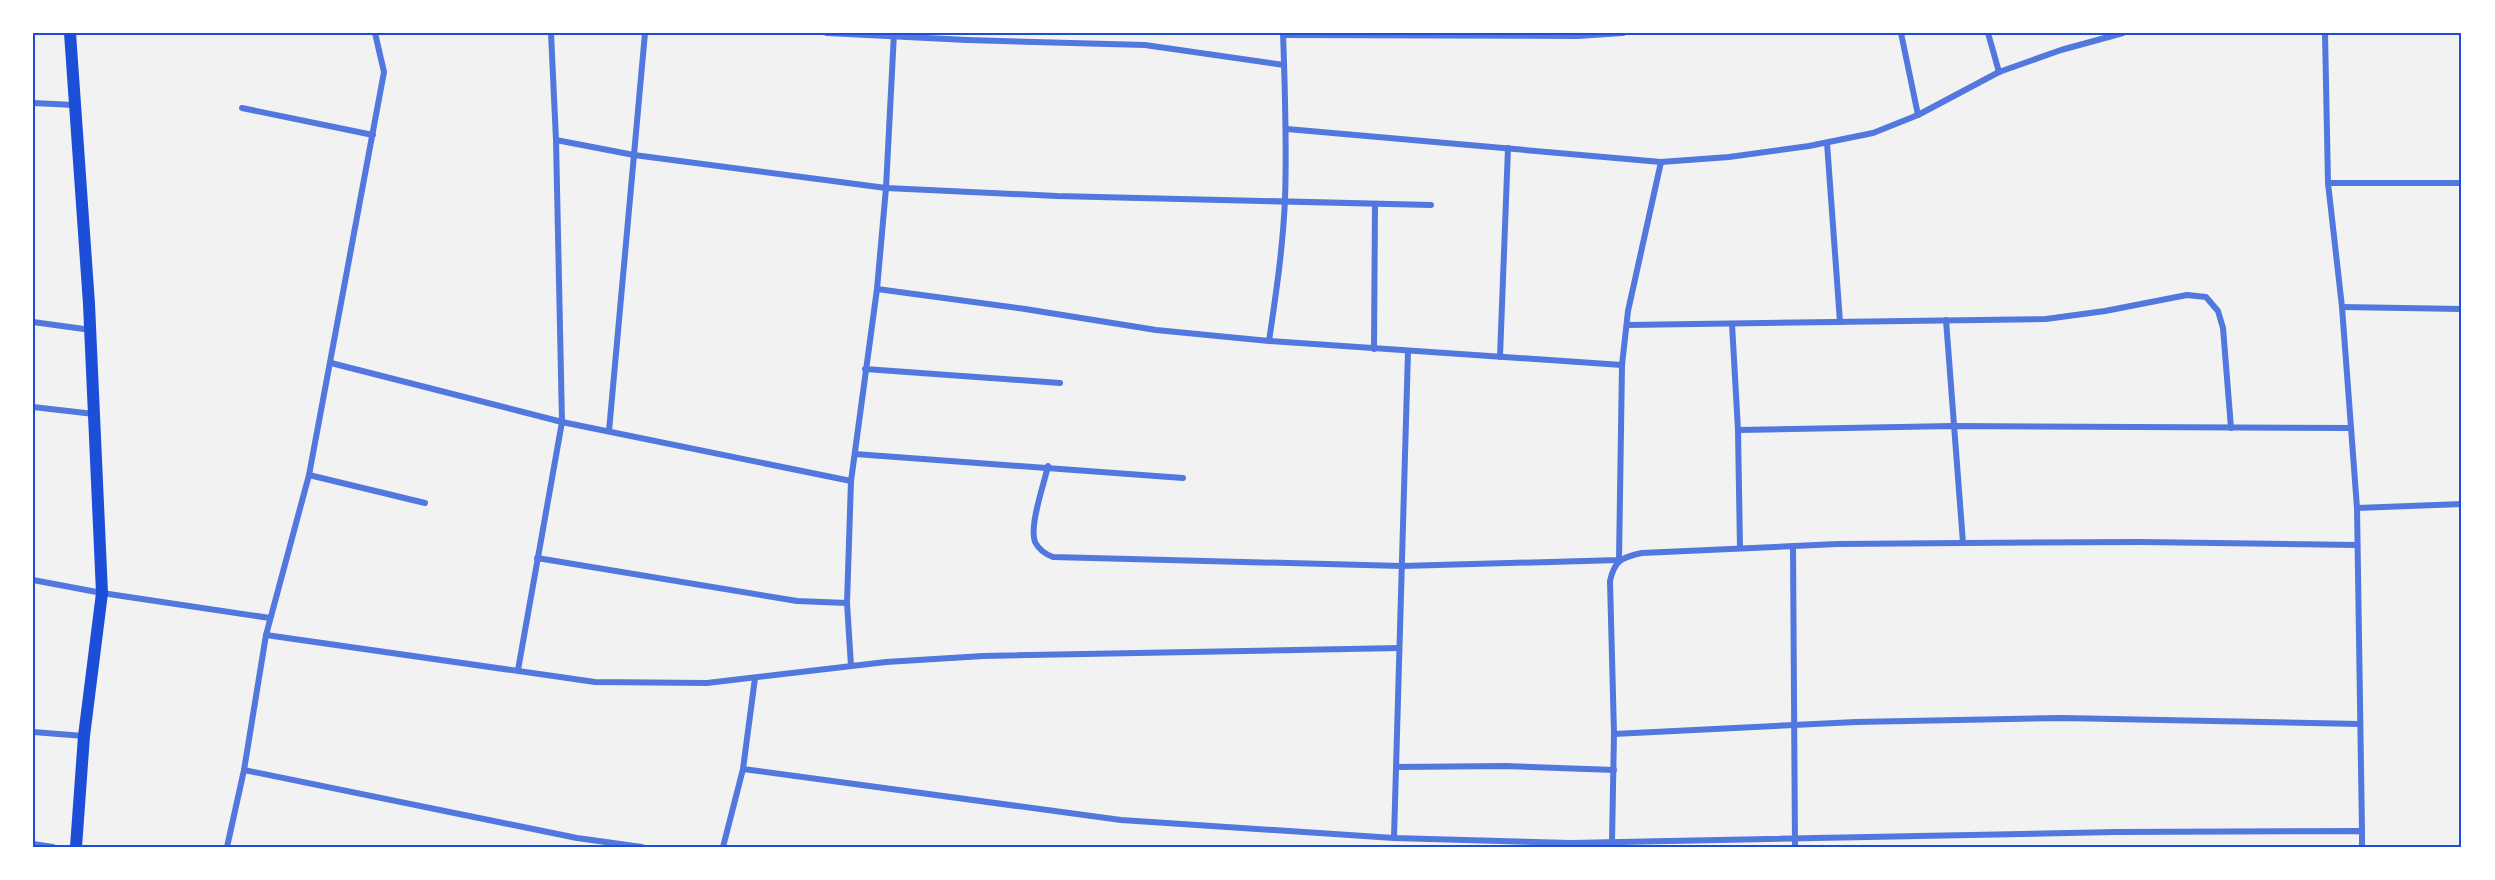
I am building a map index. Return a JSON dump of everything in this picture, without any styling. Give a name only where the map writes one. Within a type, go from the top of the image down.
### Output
[{"type":"main road","points":[[70,33],[91,330],[102,593],[84,736],[76,847]]},
{"type":"street","points":[[227,847],[244,770],[266,635],[309,475],[373,135],[384,72],[375,33]]},
{"type":"street","points":[[518,669],[562,422],[556,140],[551,33]]},
{"type":"street","points":[[609,431],[645,33]]},
{"type":"street","points":[[826,33],[1145,45],[1284,65]]},
{"type":"street","points":[[1269,341],[1282,247],[1285,201],[1287,129],[1283,34],[1556,36],[1623,33]]},
{"type":"street","points":[[1901,33],[1918,115]]},
{"type":"street","points":[[1988,33],[1999,72]]},
{"type":"street","points":[[1287,129],[1661,162],[1729,157],[1873,134],[1918,115],[1999,72],[2061,50],[2123,33]]},
{"type":"street","points":[[2325,33],[2328,183],[2342,307],[2357,508],[2362,847]]},
{"type":"street","points":[[851,666],[847,603],[850,481],[877,289],[886,188],[893,35]]},
{"type":"street","points":[[33,103],[75,105]]},
{"type":"street","points":[[242,108],[373,135]]},
{"type":"street","points":[[556,140],[634,155],[886,188],[1057,196],[1431,206]]},
{"type":"street","points":[[1827,142],[1840,322]]},
{"type":"street","points":[[1500,357],[1508,148]]},
{"type":"street","points":[[1612,842],[1614,734],[1610,581],[1613,569],[1619,560],[1622,365],[1627,326],[1661,162]]},
{"type":"street","points":[[2328,183],[2462,183]]},
{"type":"street","points":[[1374,349],[1375,204]]},
{"type":"street","points":[[877,289],[1156,330],[1374,349],[1622,365]]},
{"type":"street","points":[[1627,326],[2046,319],[2105,311],[2187,295],[2206,297],[2218,311],[2223,328],[2231,428]]},
{"type":"street","points":[[2342,307],[2462,309]]},
{"type":"street","points":[[1946,320],[1963,543]]},
{"type":"street","points":[[33,322],[91,330]]},
{"type":"street","points":[[1732,324],[1738,430],[1740,549]]},
{"type":"street","points":[[1394,838],[1408,351]]},
{"type":"street","points":[[331,363],[562,422],[850,481]]},
{"type":"street","points":[[866,369],[1060,382]]},
{"type":"street","points":[[33,407],[94,414]]},
{"type":"street","points":[[1738,430],[1953,426],[2351,428]]},
{"type":"street","points":[[855,454],[1048,466],[1183,478]]},
{"type":"street","points":[[1048,466],[1034,530],[1035,542],[1042,552],[1053,557],[1402,566],[1619,560],[1642,553],[1793,546],[2140,542],[2357,545]]},
{"type":"street","points":[[309,475],[425,503]]},
{"type":"street","points":[[2357,508],[2462,504]]},
{"type":"street","points":[[1793,546],[1795,847]]},
{"type":"street","points":[[537,558],[797,601],[847,603]]},
{"type":"street","points":[[33,580],[102,593],[270,618]]},
{"type":"street","points":[[266,635],[518,669],[595,682],[707,683],[851,666],[983,656],[1399,648]]},
{"type":"street","points":[[723,847],[743,769],[755,678]]},
{"type":"street","points":[[1614,734],[1794,725],[2062,718],[2360,724]]},
{"type":"street","points":[[33,732],[84,736]]},
{"type":"street","points":[[1396,767],[1506,766],[1614,770]]},
{"type":"street","points":[[743,769],[1121,820],[1394,838],[1570,845],[1612,842],[2116,832],[2362,831]]},
{"type":"street","points":[[244,770],[577,838],[642,847]]},
{"type":"street","points":[[33,844],[53,847]]}]
